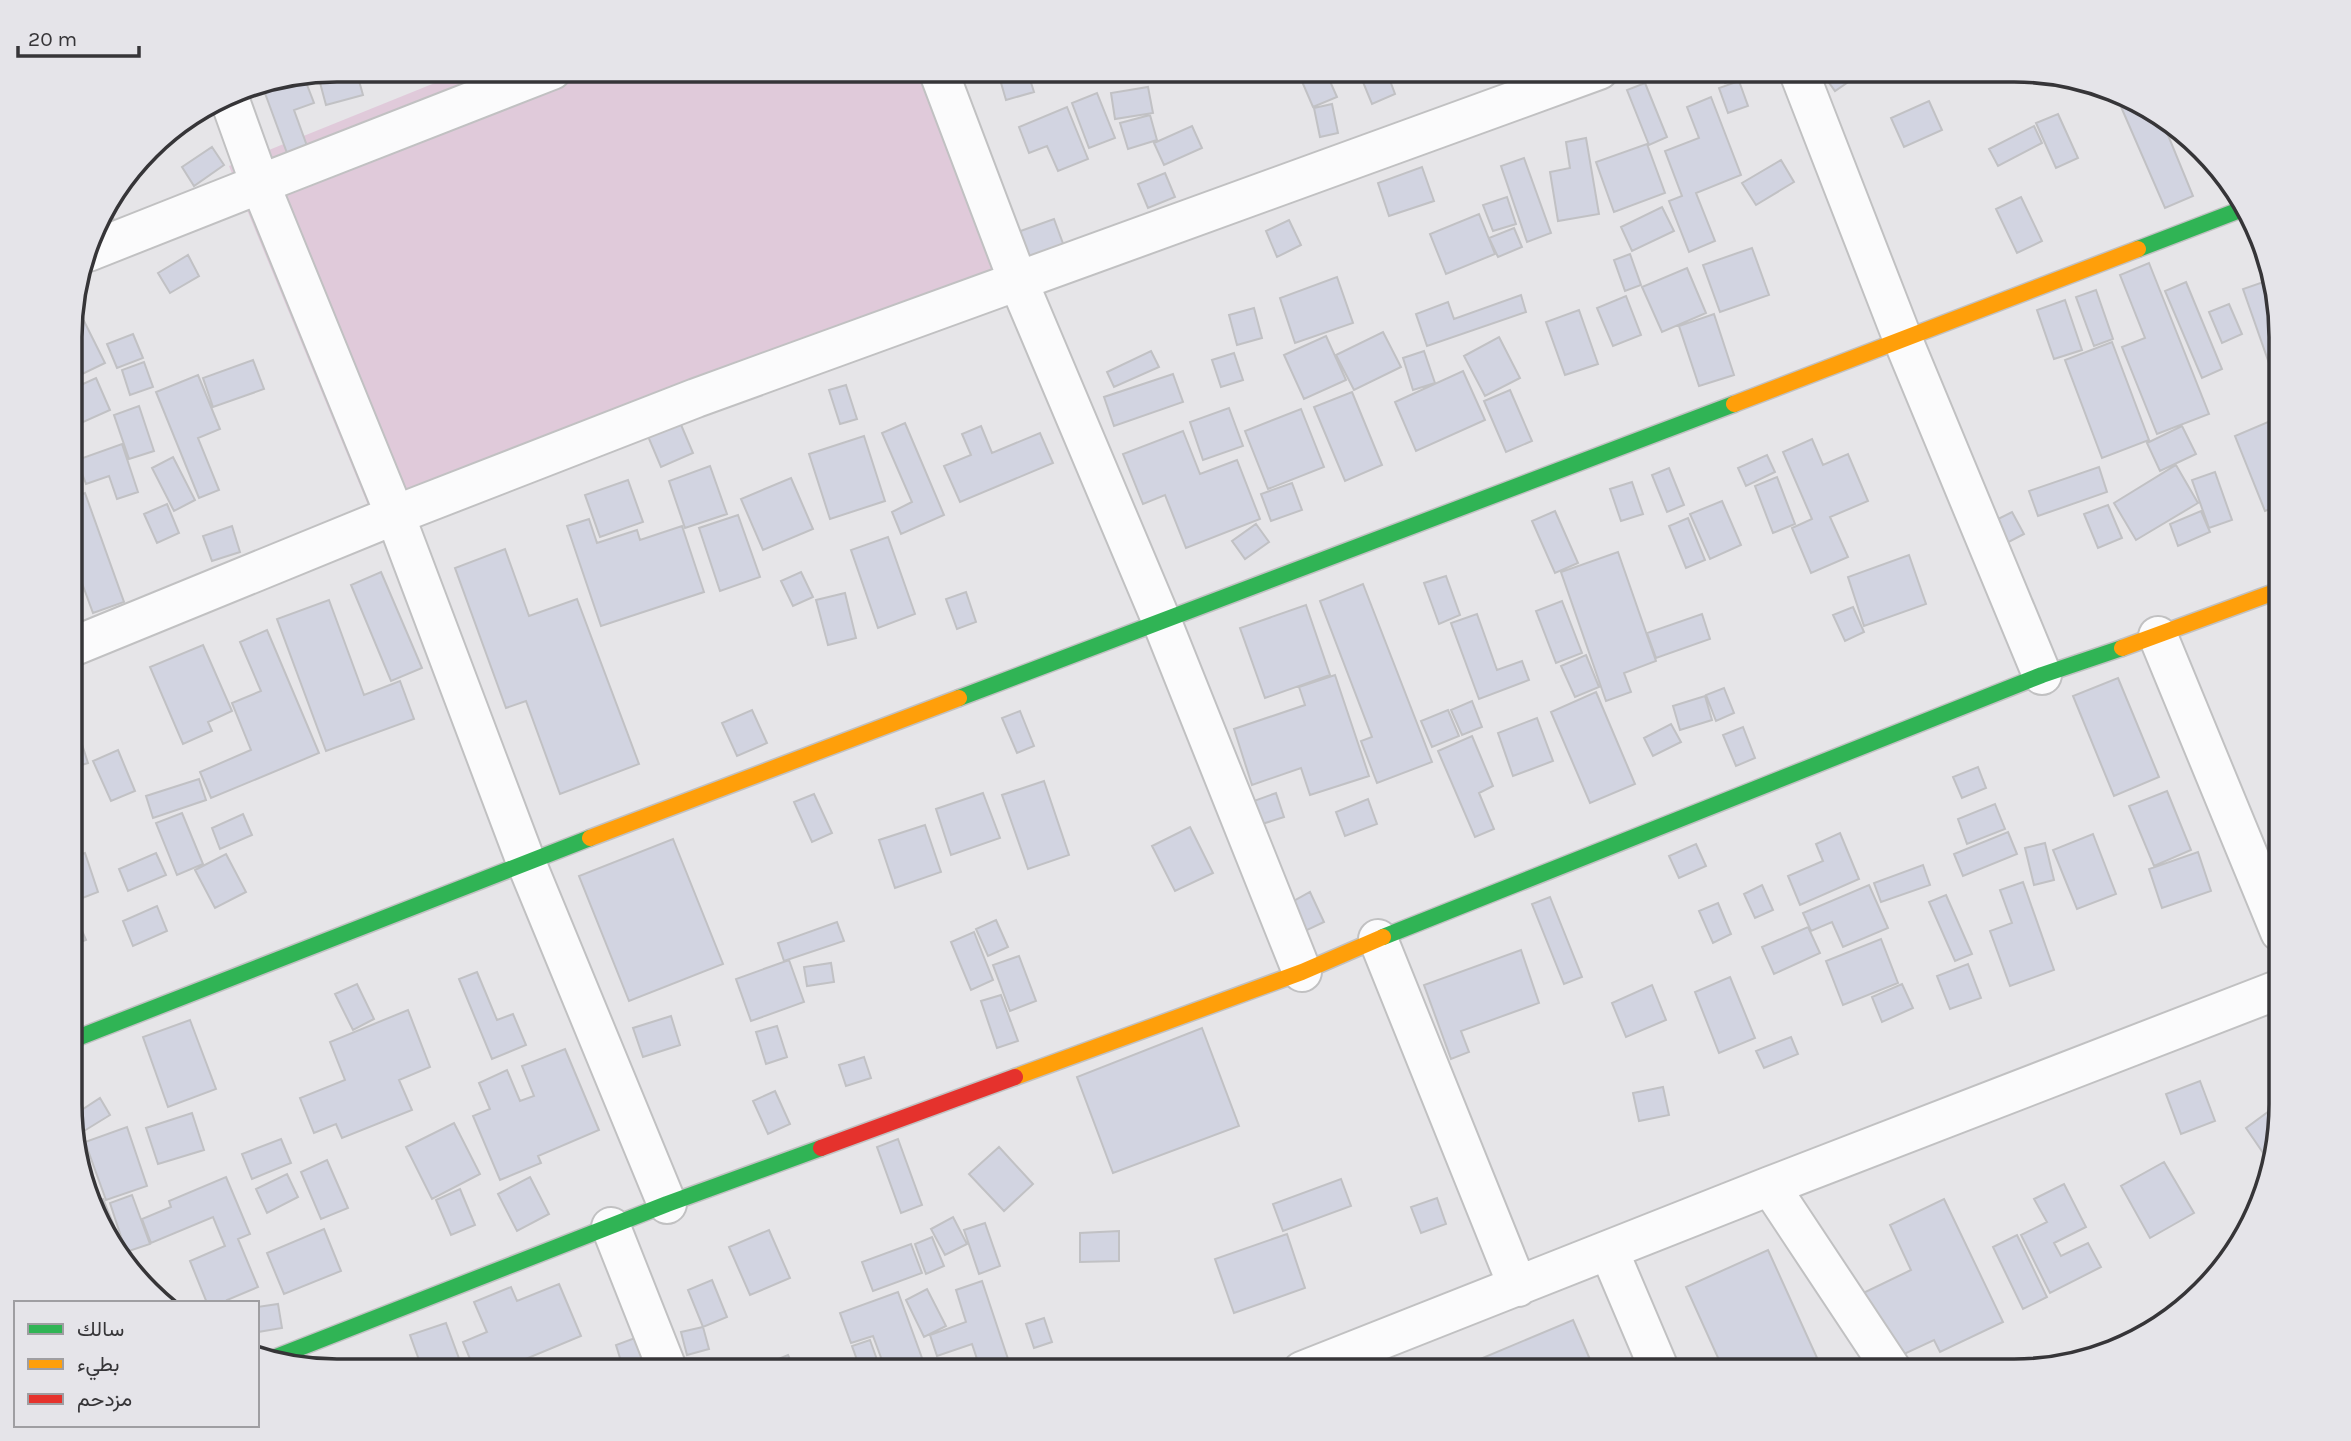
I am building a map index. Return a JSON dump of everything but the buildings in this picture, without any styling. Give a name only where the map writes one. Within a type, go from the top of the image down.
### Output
[{"type":"street","points":[[99,248],[521,82]]},
{"type":"street","points":[[942,82],[1017,281],[1163,622],[1302,972]]},
{"type":"street","points":[[82,643],[394,515],[696,398],[1567,82]]},
{"type":"street","points":[[1803,82],[1903,340],[2042,676]]},
{"type":"street","points":[[232,106],[260,184],[394,515],[526,862],[667,1203]]},
{"type":"street","points":[[82,1036],[526,862],[1163,622],[2236,212]]},
{"type":"street","points":[[286,1353],[667,1203],[1302,972],[1378,939],[2042,676],[2269,594]]},
{"type":"street","points":[[2158,636],[2269,905]]},
{"type":"street","points":[[1378,939],[1518,1287]]},
{"type":"street","points":[[1333,1359],[2269,993]]},
{"type":"street","points":[[1770,1186],[1885,1359]]},
{"type":"street","points":[[611,1227],[663,1359]]},
{"type":"street","points":[[1609,1251],[1655,1359]]},
{"type":"shaded area","points":[[437,82],[933,82],[1002,267],[370,510],[229,166]]},
{"type":"traffic: fast","points":[[2138,249],[2236,212]]},
{"type":"traffic: fast","points":[[959,698],[1734,404]]},
{"type":"traffic: fast","points":[[1383,937],[2042,675],[2122,648]]},
{"type":"traffic: fast","points":[[82,1036],[590,838]]},
{"type":"traffic: fast","points":[[285,1353],[667,1204],[821,1148]]},
{"type":"traffic: slow","points":[[1734,404],[2138,249]]},
{"type":"traffic: slow","points":[[2122,648],[2269,594]]},
{"type":"traffic: slow","points":[[590,838],[959,698]]},
{"type":"traffic: slow","points":[[1015,1077],[1302,972],[1383,937]]},
{"type":"traffic: jam","points":[[821,1148],[1015,1077]]}]
